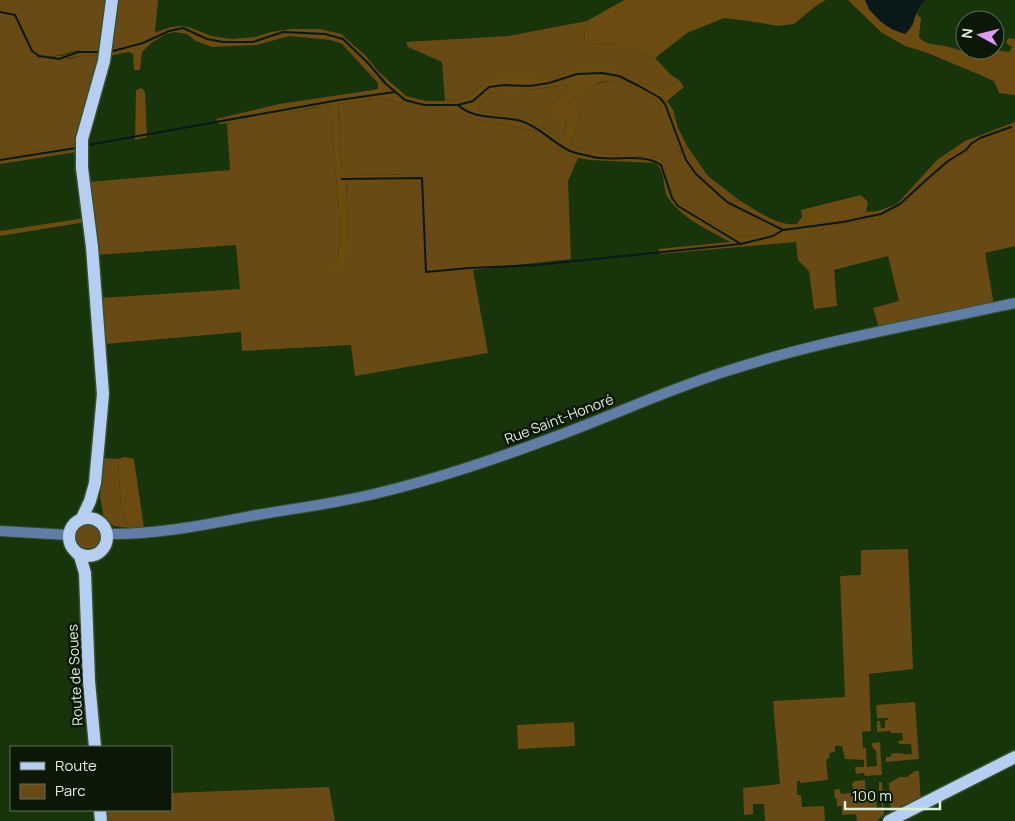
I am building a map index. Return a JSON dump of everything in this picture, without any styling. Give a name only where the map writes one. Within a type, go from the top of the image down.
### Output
[{"type":"main road","points":[[95,483],[90,501],[82,518],[72,526],[69,535],[70,544],[75,550],[86,556],[98,553],[103,549],[107,541],[107,534],[97,510],[95,483],[103,394],[92,247],[82,168],[82,139],[104,61],[112,0]]},
{"type":"main road","points":[[82,518],[93,518],[100,521]]},
{"type":"main road","name":"Route de Soues","points":[[75,550],[80,556],[83,567],[89,680],[95,746]]},
{"type":"main road","name":"Route de Soues","points":[[86,600],[91,573],[98,553]]},
{"type":"main road","points":[[889,821],[1015,757]]},
{"type":"street","name":"Rue Saint-Honoré","points":[[107,534],[134,535],[376,494],[439,476],[550,439],[653,397],[729,370],[784,354],[874,332],[1015,303]]},
{"type":"street","points":[[0,531],[69,535]]},
{"type":"green space","points":[[0,0],[110,0],[102,49],[81,49],[56,56],[40,53],[29,41],[18,14],[0,8]]},
{"type":"green space","points":[[115,0],[158,0],[155,33],[110,48]]},
{"type":"green space","points":[[0,17],[13,20],[38,58],[70,59],[84,55],[102,56],[77,144],[0,157]]},
{"type":"green space","points":[[587,21],[584,39],[593,44],[620,45],[655,58],[671,75],[679,80],[664,90],[645,84],[622,71],[574,68],[554,78],[482,85],[465,98],[445,101],[442,62],[408,47],[406,42],[508,36]]},
{"type":"green space","points":[[611,80],[636,88],[656,100],[681,154],[687,146],[708,176],[739,200],[727,205],[751,216],[774,232],[741,237],[722,229],[675,199],[668,182],[664,162],[658,158],[599,153],[571,146],[581,114],[579,109],[568,106],[570,101],[586,89]]},
{"type":"green space","points":[[569,85],[571,87],[567,93],[551,104],[559,117],[567,120],[561,139],[526,117],[483,112],[478,109],[483,100],[491,93],[504,90],[526,90]]},
{"type":"green space","points":[[381,98],[416,108],[449,111],[540,133],[569,155],[578,158],[568,181],[571,259],[473,270],[488,353],[355,376],[351,345],[242,351],[241,332],[105,344],[100,298],[240,289],[236,245],[96,255],[88,182],[230,170],[227,124],[330,105],[341,235],[337,263],[333,272],[349,246],[346,183],[415,182],[413,175],[342,174],[338,104]]},
{"type":"green space","points":[[1015,130],[1015,246],[985,253],[994,305],[879,328],[873,308],[899,301],[888,256],[834,270],[837,306],[814,309],[809,271],[798,260],[796,242],[802,233],[847,223],[882,218],[901,207],[946,165],[983,142]]},
{"type":"green space","points":[[103,458],[118,459],[121,505],[129,528],[114,526],[104,518],[100,497]]},
{"type":"green space","points":[[88,523],[97,527],[101,536],[97,545],[88,549],[79,545],[75,536],[79,527]]},
{"type":"green space","points":[[908,549],[913,669],[869,674],[871,731],[862,732],[863,748],[866,748],[867,767],[877,766],[876,751],[871,743],[880,742],[882,775],[865,776],[864,773],[856,774],[855,767],[864,767],[864,760],[845,759],[842,746],[835,746],[835,752],[829,753],[830,758],[826,759],[828,780],[800,783],[800,781],[797,781],[797,795],[801,795],[802,807],[824,806],[825,821],[765,821],[764,804],[753,804],[753,814],[744,815],[743,788],[780,784],[773,701],[845,697],[840,576],[861,575],[861,550]]},
{"type":"green space","points":[[915,702],[919,759],[886,762],[886,757],[891,757],[891,754],[912,754],[911,744],[899,744],[898,741],[903,740],[902,733],[891,733],[890,731],[877,732],[877,721],[880,721],[881,728],[885,728],[885,720],[888,720],[888,718],[877,718],[876,705]]},
{"type":"green space","points":[[915,771],[919,771],[921,802],[891,814],[889,783],[900,777],[907,777]]},
{"type":"green space","points":[[865,780],[866,798],[876,798],[877,808],[882,807],[881,796],[879,795],[879,782],[882,782],[884,814],[877,821],[857,821],[856,814],[842,815],[842,806],[837,806],[834,790],[840,789],[841,794],[853,793],[852,784],[854,781]]},
{"type":"green space","points":[[329,787],[335,821],[104,821],[103,811],[172,811],[172,793]]},
{"type":"shaded area","points":[[624,0],[826,0],[794,24],[778,26],[724,18],[687,33],[655,58],[620,45],[593,44],[584,39],[587,21]]},
{"type":"shaded area","points":[[848,0],[865,0],[869,10],[893,30],[913,25],[915,13],[921,18],[919,37],[929,44],[955,49],[955,60],[1005,60],[1005,51],[1009,52],[1012,47],[1006,43],[1008,38],[1015,39],[1015,95],[999,93],[994,81],[928,53],[905,46],[881,32]]},
{"type":"shaded area","points":[[865,0],[926,0],[905,34],[881,22]]},
{"type":"shaded area","points":[[0,8],[18,14],[29,39],[38,52],[53,56],[80,50],[102,49],[102,56],[84,55],[53,62],[43,60],[25,47],[12,20],[0,17]]},
{"type":"shaded area","points":[[171,27],[189,27],[211,36],[232,39],[255,37],[291,29],[320,29],[341,34],[406,96],[426,101],[465,98],[493,77],[554,78],[574,68],[607,68],[622,71],[645,84],[664,90],[679,80],[684,87],[667,101],[673,110],[678,128],[687,146],[681,154],[656,100],[636,88],[611,80],[600,82],[575,96],[569,102],[568,106],[579,109],[581,114],[571,146],[599,153],[658,158],[664,162],[668,182],[675,199],[722,229],[741,237],[773,232],[751,216],[727,205],[724,202],[728,199],[737,202],[739,200],[774,220],[789,224],[797,224],[802,217],[801,210],[861,195],[868,202],[866,212],[878,211],[897,204],[937,160],[965,141],[1015,122],[1015,130],[983,142],[946,165],[901,207],[882,218],[847,223],[803,233],[796,242],[660,254],[658,249],[730,242],[697,223],[675,206],[667,195],[663,175],[655,163],[578,158],[569,155],[540,133],[449,111],[416,108],[381,98],[338,104],[342,174],[413,175],[416,182],[346,184],[349,246],[345,265],[334,272],[326,267],[337,263],[341,235],[330,105],[233,123],[219,124],[216,119],[279,104],[378,89],[378,83],[342,44],[331,40],[289,36],[257,45],[212,47],[196,41],[187,34],[175,32],[166,34],[151,43],[142,52],[140,70],[134,70],[133,54],[129,52],[109,56],[110,48]],"holes":[[[568,85],[570,87],[567,93],[551,104],[549,111],[567,121],[561,139],[526,117],[483,112],[478,109],[483,100],[491,93],[504,90],[526,90]]]},
{"type":"shaded area","points":[[142,88],[145,92],[147,137],[135,140],[136,90]]},
{"type":"shaded area","points":[[77,144],[77,152],[0,164],[0,157]]},
{"type":"shaded area","points":[[85,218],[86,222],[0,236],[0,231]]},
{"type":"shaded area","points":[[125,457],[134,459],[144,528],[129,528],[121,505],[118,459]]},
{"type":"shaded area","points":[[574,722],[575,746],[518,749],[517,725]]},
{"type":"waterway","points":[[0,12],[15,15],[32,51],[39,56],[59,59],[78,52],[100,52]]},
{"type":"waterway","points":[[113,51],[143,43],[169,31],[183,28],[207,39],[223,42],[253,42],[283,32],[325,34],[343,39],[386,84],[405,100],[424,105],[458,105],[473,101],[489,87],[504,85],[530,86],[549,83],[577,74],[602,73],[619,76],[660,98],[665,104],[686,160],[696,174],[727,202],[783,230],[843,222],[881,214],[900,204],[948,161],[966,150],[971,144],[980,138],[1011,127]]},
{"type":"waterway","points":[[88,145],[339,100],[395,92]]},
{"type":"waterway","points":[[458,105],[480,116],[513,119],[528,123],[564,148],[576,153],[601,158],[637,158],[653,161],[661,165],[672,198],[678,206],[741,244],[773,236],[783,230]]},
{"type":"waterway","points":[[0,160],[76,148]]},
{"type":"waterway","points":[[342,179],[422,178],[426,272],[536,265],[741,244]]}]
